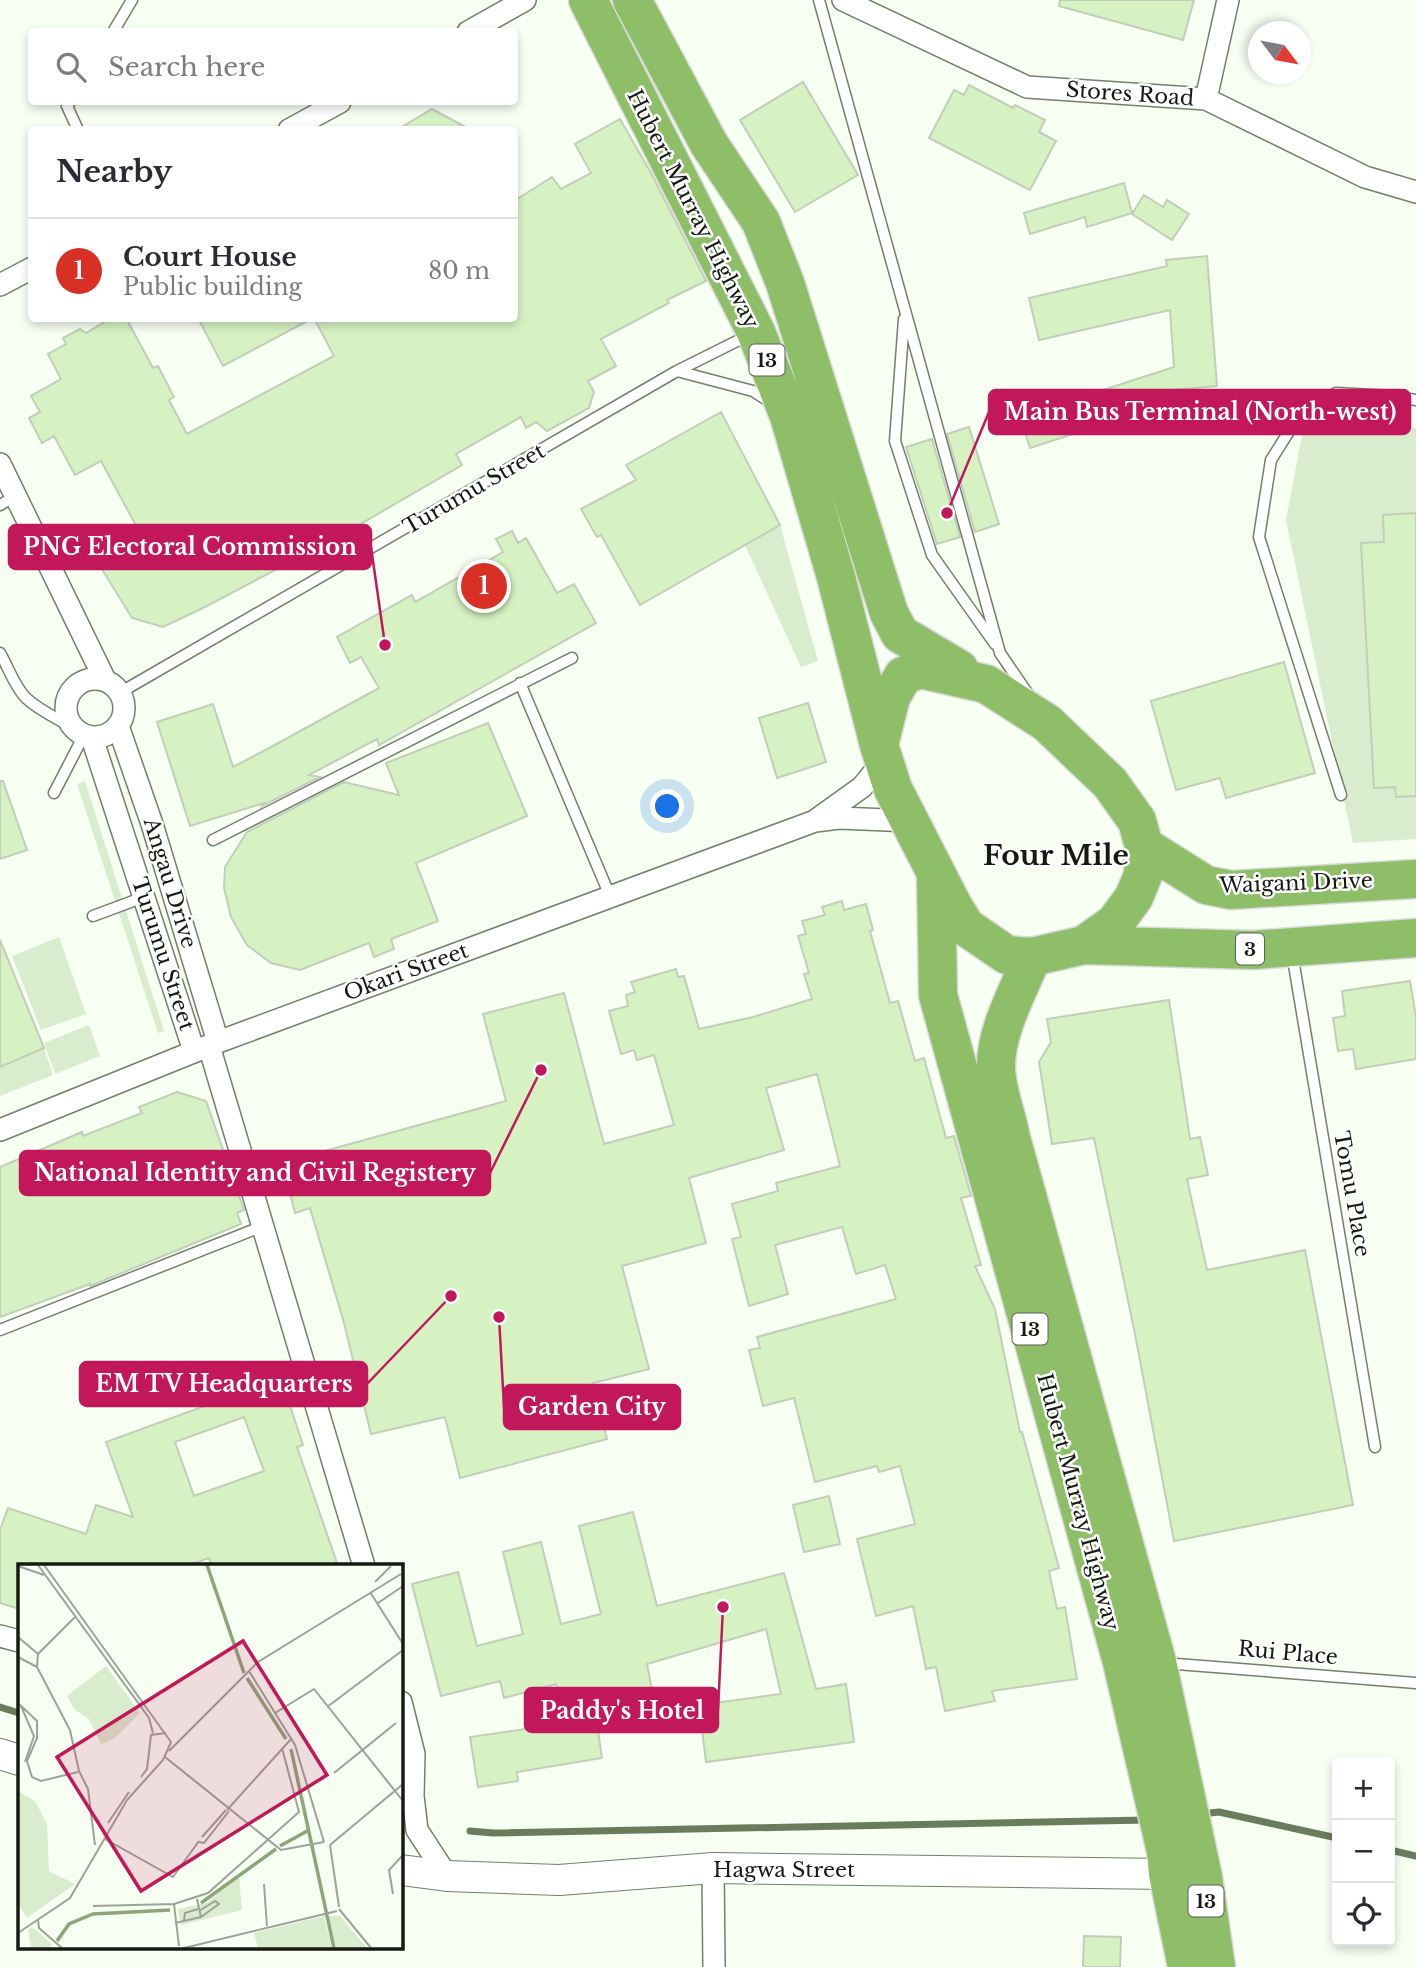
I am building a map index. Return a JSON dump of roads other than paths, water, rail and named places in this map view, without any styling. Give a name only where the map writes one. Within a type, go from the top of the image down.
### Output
[{"type":"highway","name":"Hubert Murray Highway","points":[[588,0],[756,332],[789,416],[836,577],[881,753]]},
{"type":"highway","name":"Hubert Murray Highway","points":[[632,0],[709,144],[761,222],[785,283],[884,600],[894,623],[900,634],[993,668]]},
{"type":"highway","name":"13","points":[[993,668],[1110,783],[1137,821],[1144,846],[1143,875],[1134,897],[1115,922],[1084,945],[1032,957],[1007,955],[967,926],[936,876],[893,789],[881,753],[891,697],[903,676],[920,669],[993,668]]},
{"type":"highway","name":"Waigani Drive","points":[[1144,846],[1206,885],[1231,890],[1416,879]]},
{"type":"highway","name":"Hubert Murray Highway","points":[[936,876],[938,995],[1122,1662],[1165,1778]]},
{"type":"highway","name":"3","points":[[1084,945],[1254,950],[1416,938]]},
{"type":"highway","name":"Hubert Murray Highway","points":[[1032,957],[1006,1020],[999,1042],[996,1070],[1012,1138],[1157,1662],[1165,1778],[1176,1853],[1187,1967]]},
{"type":"highway","name":"Hubert Murray Highway","points":[[1176,1853],[1216,1967]]},
{"type":"street","points":[[475,28],[525,0]]},
{"type":"street","name":"Stores Road","points":[[843,0],[1027,87],[1206,99],[1365,177],[1416,192]]},
{"type":"street","points":[[1206,99],[1228,0]]},
{"type":"street","points":[[296,126],[335,105]]},
{"type":"street","points":[[0,285],[28,270]]},
{"type":"street","points":[[0,464],[8,500],[113,686],[125,708],[118,726],[103,736],[82,732],[66,712],[70,692],[86,679],[113,686]]},
{"type":"street","name":"Angau Drive","points":[[118,726],[152,824],[207,1046],[363,1564]]},
{"type":"street","name":"Turumu Street","points":[[82,732],[144,897],[207,1046]]},
{"type":"street","name":"Okari Street","points":[[815,821],[862,787],[881,753]]},
{"type":"street","name":"Okari Street","points":[[0,1130],[207,1046],[815,821],[839,818],[911,821]]},
{"type":"street","points":[[0,1636],[18,1641]]},
{"type":"street","points":[[402,1710],[416,1830],[447,1876]]},
{"type":"street","points":[[0,1754],[18,1760]]},
{"type":"street","name":"Hagwa Street","points":[[402,1870],[447,1876],[559,1880],[713,1868],[1176,1853]]},
{"type":"street","points":[[713,1868],[714,1967]]},
{"type":"lane","points":[[115,28],[132,0]]},
{"type":"lane","points":[[819,0],[905,309],[993,668]]},
{"type":"lane","points":[[68,105],[76,126]]},
{"type":"lane","points":[[905,309],[895,441],[932,555],[993,668]]},
{"type":"lane","name":"Turumu Street","points":[[113,686],[677,372],[756,332]]},
{"type":"lane","points":[[677,372],[726,382],[753,391],[789,416]]},
{"type":"lane","points":[[1341,795],[1258,537],[1271,460],[1293,425],[1336,393],[1416,400]]},
{"type":"lane","points":[[0,653],[24,696],[48,714],[82,732],[54,793]]},
{"type":"lane","points":[[213,840],[572,658]]},
{"type":"lane","points":[[520,683],[610,896]]},
{"type":"lane","points":[[93,916],[144,897]]},
{"type":"lane","name":"Tomu Place","points":[[1291,947],[1376,1447]]},
{"type":"lane","points":[[0,1330],[263,1226]]},
{"type":"lane","name":"Rui Place","points":[[1157,1662],[1416,1683]]},
{"type":"waterway","points":[[0,1707],[18,1713]]},
{"type":"waterway","points":[[1201,1814],[1219,1812],[1332,1837]]},
{"type":"waterway","points":[[470,1831],[493,1833],[1148,1820]]},
{"type":"waterway","points":[[1395,1851],[1416,1856]]},
{"type":"place","name":"Main Bus Terminal (North-west)","points":[[947,513]]},
{"type":"place","name":"Court House","points":[[484,586]]},
{"type":"place","name":"PNG Electoral Commission","points":[[385,645]]},
{"type":"place","name":"National Identity and Civil Registery","points":[[541,1070]]},
{"type":"place","name":"EM TV Headquarters","points":[[451,1296]]},
{"type":"place","name":"Garden City","points":[[499,1317]]},
{"type":"place","name":"Paddy's Hotel","points":[[723,1607]]},
{"type":"district","name":"Four Mile","points":[[1056,855]]}]
